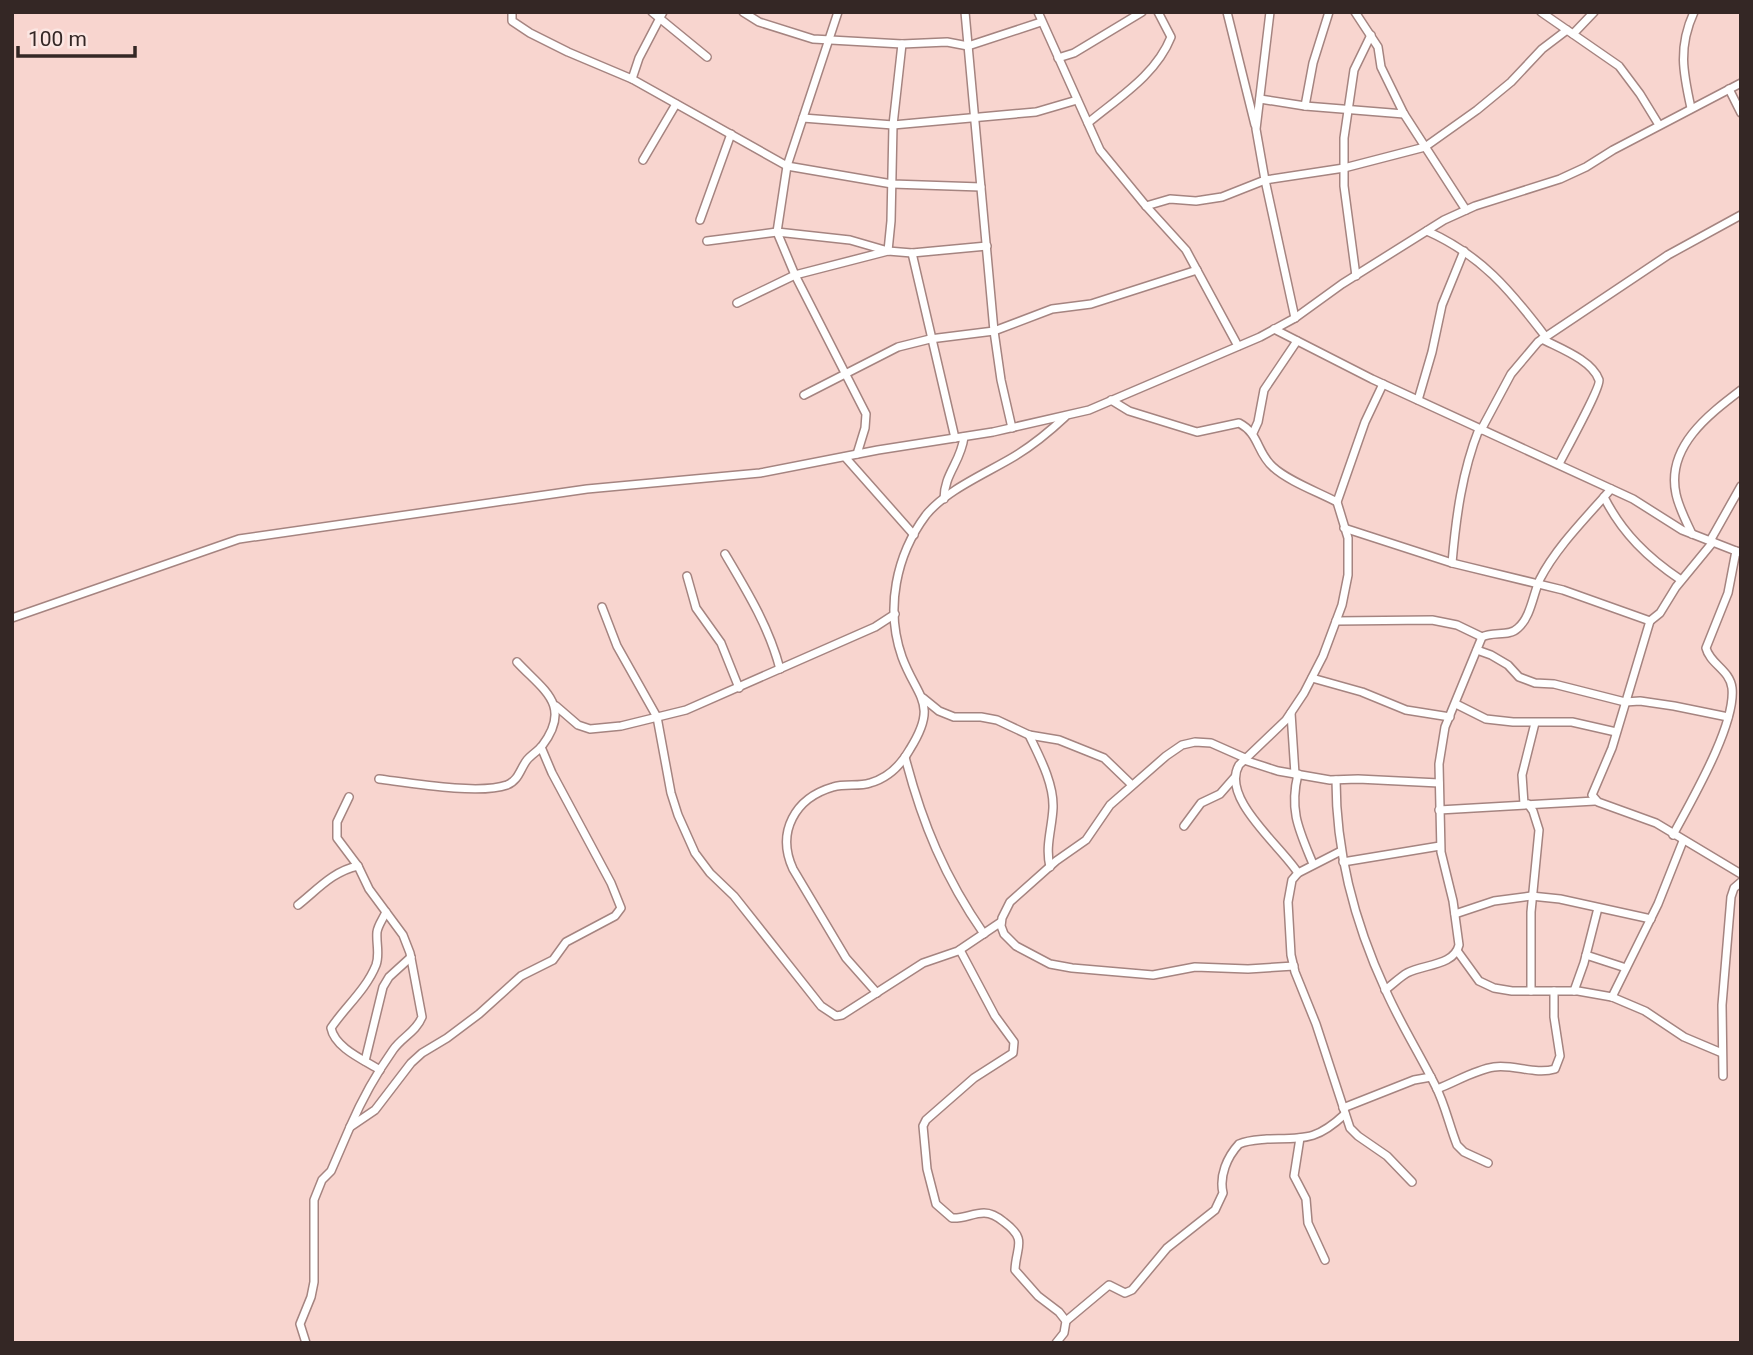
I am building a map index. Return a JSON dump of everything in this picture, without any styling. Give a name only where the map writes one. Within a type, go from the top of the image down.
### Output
[{"type":"street","points":[[512,12],[512,21],[530,33],[632,79],[787,166],[892,184],[981,187]]},
{"type":"street","points":[[652,12],[662,15],[707,57]]},
{"type":"street","points":[[743,12],[759,22],[830,42],[947,42],[968,46],[1048,12]]},
{"type":"street","points":[[838,12],[787,166],[777,232],[795,275],[866,414],[857,454]]},
{"type":"street","points":[[965,12],[995,331],[1001,380],[1012,428]]},
{"type":"street","points":[[1058,58],[1074,53],[1142,12]]},
{"type":"street","points":[[1088,123],[1151,71],[1167,48],[1171,37],[1158,12]]},
{"type":"street","points":[[1227,12],[1256,129],[1294,318]]},
{"type":"street","points":[[1256,129],[1270,12]]},
{"type":"street","points":[[1304,106],[1313,63],[1329,12]]},
{"type":"street","points":[[1354,12],[1378,47],[1381,67],[1404,114],[1466,210]]},
{"type":"street","points":[[1541,12],[1619,66],[1659,125]]},
{"type":"street","points":[[1146,206],[1170,200],[1196,201],[1222,197],[1265,180],[1344,168],[1425,147],[1477,110],[1511,82],[1542,49],[1570,32],[1594,12]]},
{"type":"street","points":[[1691,108],[1685,81],[1683,48],[1694,12]]},
{"type":"street","points":[[632,79],[639,58],[662,15]]},
{"type":"street","points":[[1039,17],[1100,150],[1186,250],[1238,346]]},
{"type":"street","points":[[1356,276],[1344,186],[1344,138],[1354,70],[1371,35]]},
{"type":"street","points":[[888,251],[892,125],[902,44]]},
{"type":"street","points":[[12,618],[239,538],[587,489],[760,473],[1012,428],[1089,410],[1274,329],[1427,231],[1466,210],[1560,179],[1586,167],[1659,125],[1741,83]]},
{"type":"street","points":[[1729,89],[1741,113]]},
{"type":"street","points":[[1260,99],[1304,106],[1404,114]]},
{"type":"street","points":[[803,118],[892,125],[1036,112],[1077,100]]},
{"type":"street","points":[[643,160],[676,104]]},
{"type":"street","points":[[700,220],[731,134]]},
{"type":"street","points":[[1452,563],[1461,489],[1469,455],[1511,374],[1544,338],[1668,255],[1741,215]]},
{"type":"street","points":[[1427,231],[1464,251],[1495,275],[1515,296],[1544,338],[1585,364],[1599,380],[1600,386],[1559,464]]},
{"type":"street","points":[[707,241],[777,232],[850,240],[888,251],[912,253],[987,246]]},
{"type":"street","points":[[737,303],[795,275],[888,251]]},
{"type":"street","points":[[1418,400],[1442,305],[1464,251]]},
{"type":"street","points":[[912,253],[955,438]]},
{"type":"street","points":[[804,395],[898,347],[930,339],[995,331],[1052,309],[1091,304],[1197,270]]},
{"type":"street","points":[[1274,329],[1383,384],[1611,489],[1692,534],[1738,552],[1728,593],[1706,648],[1711,659],[1726,673],[1730,682],[1732,704],[1703,776],[1673,835]]},
{"type":"street","points":[[1252,433],[1258,422],[1264,390],[1297,341]]},
{"type":"street","points":[[1298,873],[1243,805],[1236,791],[1235,772],[1291,712],[1323,656],[1342,605],[1348,575],[1348,538],[1337,502],[1365,422],[1383,384]]},
{"type":"street","points":[[1692,534],[1675,492],[1675,479],[1684,442],[1741,390]]},
{"type":"street","points":[[1111,400],[1129,411],[1191,430],[1203,432],[1238,423],[1252,433],[1262,454],[1273,467],[1337,502]]},
{"type":"street","points":[[877,993],[846,958],[803,888],[787,856],[788,832],[795,812],[811,799],[835,786],[870,783],[893,771],[905,757],[924,721],[923,697],[902,655],[895,614],[895,586],[902,560],[928,513],[943,499],[1040,440],[1068,415]]},
{"type":"street","points":[[943,499],[945,481],[960,457],[964,437]]},
{"type":"street","points":[[845,457],[914,535]]},
{"type":"street","points":[[1595,800],[1592,795],[1594,786],[1612,748],[1650,621],[1660,613],[1681,580],[1712,541],[1741,486]]},
{"type":"street","points":[[1385,990],[1406,973],[1450,959],[1458,952],[1455,914],[1440,846],[1439,764],[1445,727],[1482,637],[1512,632],[1519,628],[1539,583],[1559,551],[1611,489]]},
{"type":"street","points":[[1604,497],[1632,540],[1681,580]]},
{"type":"street","points":[[1344,528],[1452,563],[1539,583],[1650,621]]},
{"type":"street","points":[[725,554],[761,616],[775,647],[780,669]]},
{"type":"street","points":[[687,576],[696,608],[721,643],[738,688]]},
{"type":"street","points":[[602,607],[617,646],[657,717],[671,793],[695,853],[710,873],[734,896],[821,1006],[836,1016],[842,1015],[923,963],[960,950],[1001,922],[1010,902],[1050,867],[1086,841],[1110,805],[1182,745],[1211,743],[1278,771],[1336,780],[1439,783]]},
{"type":"street","points":[[517,662],[551,696],[556,706],[578,725],[590,729],[621,726],[686,710],[875,627],[895,614]]},
{"type":"street","points":[[1336,621],[1432,620],[1457,625],[1482,637]]},
{"type":"street","points":[[1477,650],[1508,665],[1518,677],[1535,683],[1554,684],[1625,702],[1640,701],[1674,706],[1727,718]]},
{"type":"street","points":[[1312,678],[1362,692],[1406,710],[1450,717]]},
{"type":"street","points":[[923,697],[954,718],[981,717],[997,720],[1030,735],[1059,740],[1104,758],[1132,786]]},
{"type":"street","points":[[1456,704],[1486,719],[1535,723],[1572,722],[1616,732]]},
{"type":"street","points":[[379,779],[465,788],[507,785],[541,747],[554,725],[556,706]]},
{"type":"street","points":[[1291,712],[1297,774],[1294,816],[1313,864]]},
{"type":"street","points":[[1531,991],[1531,896],[1539,830],[1534,811],[1526,804],[1522,775],[1535,723]]},
{"type":"street","points":[[1030,735],[1052,793],[1053,809],[1047,844],[1050,867]]},
{"type":"street","points":[[350,1127],[375,1110],[411,1063],[422,1053],[479,1014],[521,976],[552,960],[566,942],[615,916],[621,908],[611,883],[552,773],[541,747]]},
{"type":"street","points":[[905,757],[923,820],[945,871],[984,934]]},
{"type":"street","points":[[1184,826],[1201,803],[1220,794],[1234,778]]},
{"type":"street","points":[[1336,780],[1343,862],[1359,922],[1385,990],[1437,1089],[1457,1145],[1464,1152],[1488,1163]]},
{"type":"street","points":[[306,1343],[300,1324],[314,1282],[314,1200],[322,1180],[331,1171],[369,1085],[395,1047],[413,1031],[422,1017],[411,957],[403,935],[369,889],[358,866],[337,838],[337,822],[349,797]]},
{"type":"street","points":[[1439,810],[1595,800],[1656,823],[1741,874]]},
{"type":"street","points":[[1612,997],[1651,919],[1683,841]]},
{"type":"street","points":[[1343,862],[1440,846]]},
{"type":"street","points":[[1341,851],[1313,864],[1292,880],[1288,902],[1294,966],[1350,1128],[1387,1156],[1412,1182]]},
{"type":"street","points":[[298,905],[335,874],[358,866]]},
{"type":"street","points":[[1723,1076],[1722,1005],[1731,897],[1734,888],[1741,882]]},
{"type":"street","points":[[1455,914],[1494,901],[1531,896],[1560,899],[1651,919]]},
{"type":"street","points":[[1574,991],[1598,908]]},
{"type":"street","points":[[380,1070],[341,1045],[332,1037],[331,1028],[343,1010],[362,991],[372,974],[378,961],[378,929],[386,912]]},
{"type":"street","points":[[1001,922],[1004,934],[1016,946],[1050,964],[1072,968],[1153,975],[1195,967],[1248,969],[1294,966]]},
{"type":"street","points":[[960,950],[1015,1048],[1013,1053],[974,1078],[926,1120],[923,1126],[925,1152],[936,1204],[951,1218],[990,1214],[1016,1231],[1019,1238],[1014,1270],[1066,1321]]},
{"type":"street","points":[[1458,952],[1479,981],[1494,988],[1574,991],[1612,997],[1645,1011],[1684,1037],[1722,1053]]},
{"type":"street","points":[[1586,955],[1626,968]]},
{"type":"street","points":[[365,1060],[383,987],[389,977],[411,957]]},
{"type":"street","points":[[1437,1089],[1493,1067],[1509,1066],[1548,1071],[1555,1069],[1560,1056],[1554,1017],[1554,991]]},
{"type":"street","points":[[1056,1343],[1064,1333],[1066,1321],[1109,1284],[1125,1293],[1132,1290],[1167,1248],[1215,1210],[1223,1193],[1222,1174],[1239,1144],[1256,1140],[1300,1138],[1326,1131],[1344,1111],[1414,1080],[1431,1077]]},
{"type":"street","points":[[1300,1138],[1294,1177],[1306,1199],[1308,1223],[1325,1260]]}]
